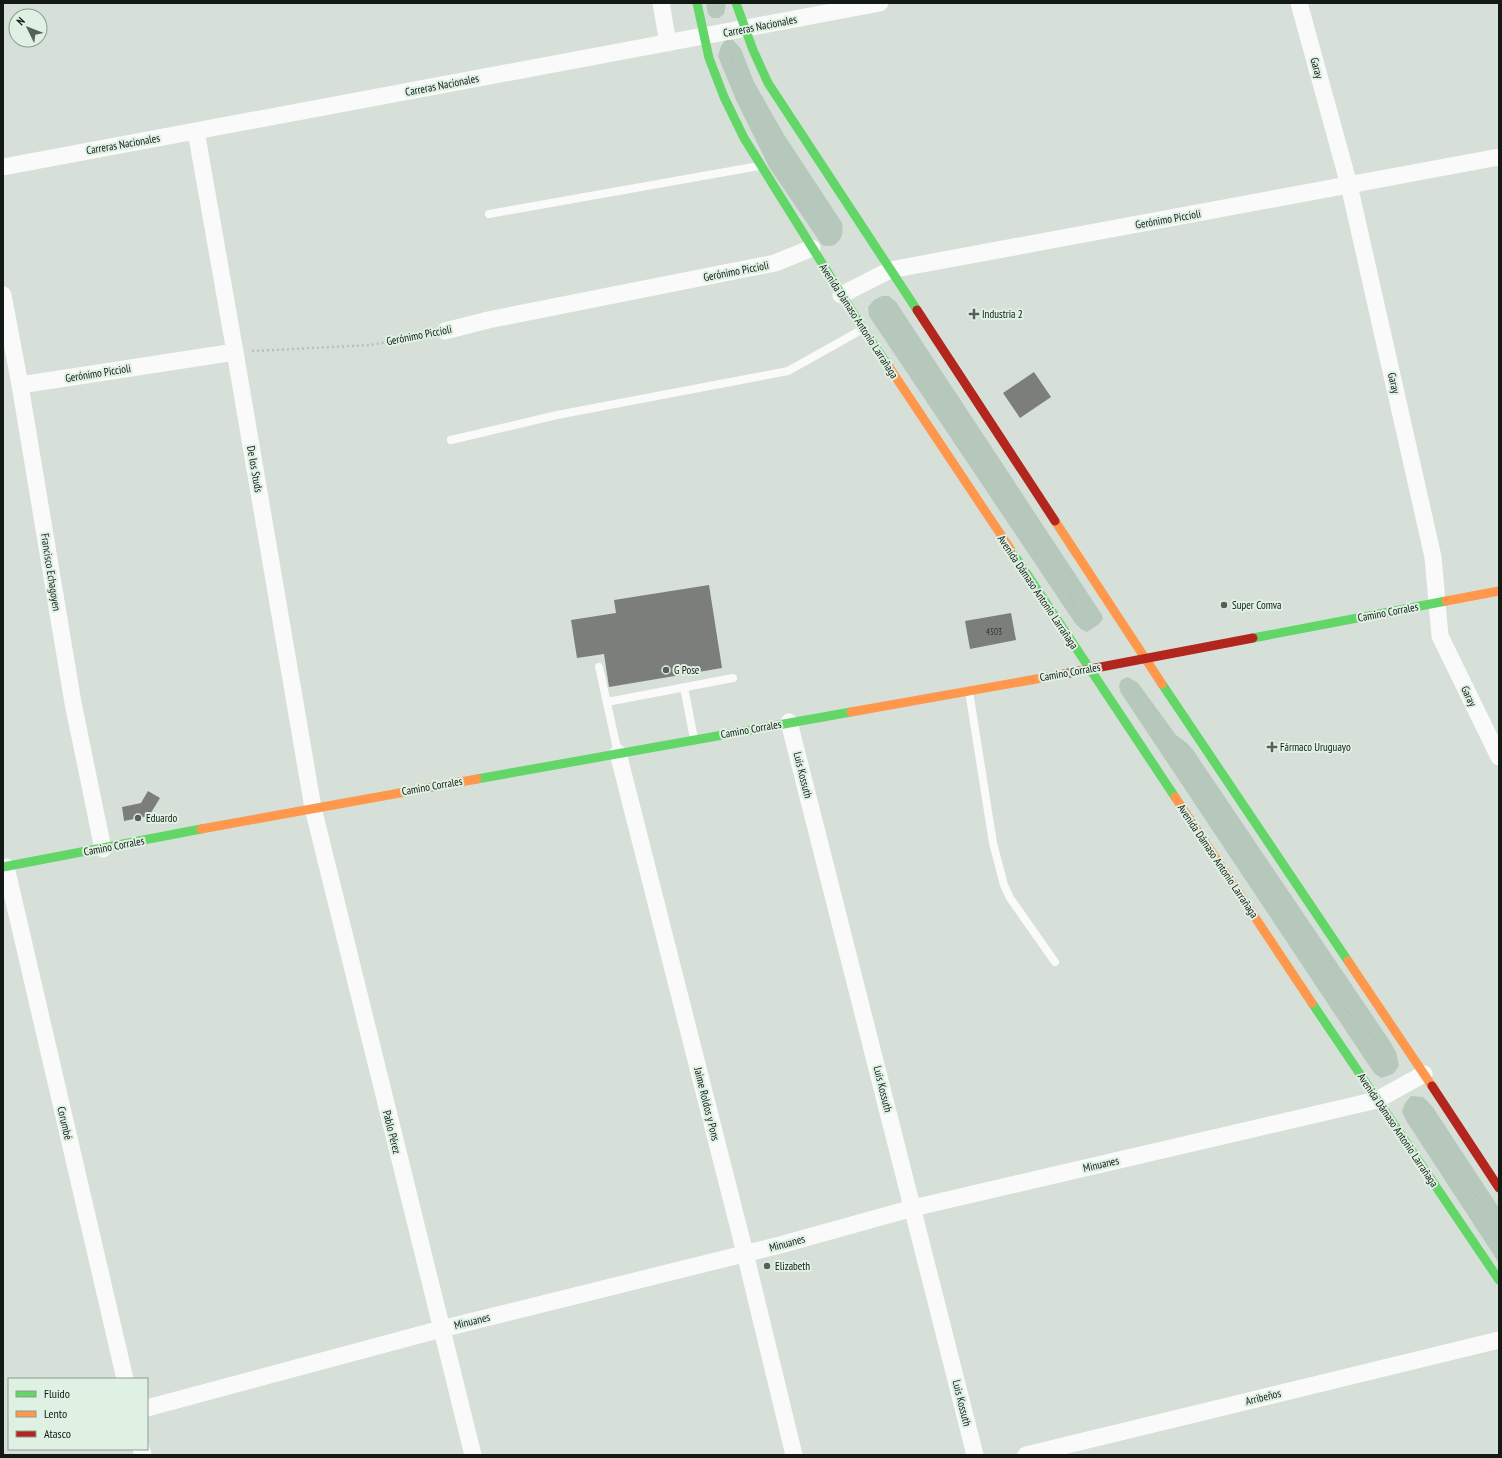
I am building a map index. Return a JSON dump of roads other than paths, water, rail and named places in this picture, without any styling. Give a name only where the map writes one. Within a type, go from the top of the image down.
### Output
[{"type":"street","points":[[661,3],[668,43]]},
{"type":"street","name":"Avenida Dámaso Antonio Larrañaga","points":[[697,3],[703,36],[712,65],[733,117],[749,148],[841,295],[1377,1100],[1499,1280]]},
{"type":"street","points":[[736,3],[745,29],[768,83],[1145,658],[1499,1188]]},
{"type":"street","name":"Carreras Nacionales","points":[[3,167],[880,3]]},
{"type":"street","name":"Garay","points":[[1299,3],[1349,186],[1433,557],[1440,636],[1499,757]]},
{"type":"street","name":"De los Studs","points":[[196,131],[313,808]]},
{"type":"street","name":"Gerónimo Piccioli","points":[[841,295],[890,270],[1499,157]]},
{"type":"street","name":"Gerónimo Piccioli","points":[[445,331],[488,320],[775,264],[812,248]]},
{"type":"street","name":"Francisco Echagoyen","points":[[3,295],[20,385],[73,703],[103,849]]},
{"type":"street","name":"Gerónimo Piccioli","points":[[20,385],[235,352]]},
{"type":"street","name":"Camino Corrales","points":[[4,867],[313,808],[1090,669],[1499,591]]},
{"type":"street","name":"Luis Kossuth","points":[[789,722],[975,1455]]},
{"type":"street","name":"Jaime Roldos y Pons","points":[[618,753],[745,1253],[794,1455]]},
{"type":"street","name":"Pablo Pérez","points":[[313,808],[473,1455]]},
{"type":"street","name":"Corumbé","points":[[4,867],[124,1378]]},
{"type":"street","name":"Minuanes","points":[[148,1408],[441,1329],[745,1253],[913,1208],[1377,1100],[1424,1074]]},
{"type":"street","name":"Arribeños","points":[[1026,1455],[1499,1340]]},
{"type":"lane","points":[[489,214],[760,166]]},
{"type":"lane","points":[[451,440],[557,415],[788,371],[864,329]]},
{"type":"lane","points":[[599,667],[618,753]]},
{"type":"lane","points":[[607,702],[733,678]]},
{"type":"lane","points":[[684,688],[694,739]]},
{"type":"lane","points":[[969,690],[993,843],[1004,885],[1010,898],[1055,962]]},
{"type":"place","name":"Industria 2","points":[[974,314]]},
{"type":"place","name":"Super Comva","points":[[1224,605]]},
{"type":"place","name":"G Pose","points":[[666,670]]},
{"type":"place","name":"Fármaco Uruguayo","points":[[1272,747]]},
{"type":"place","name":"Eduardo","points":[[138,818]]},
{"type":"place","name":"Elizabeth","points":[[767,1266]]}]
